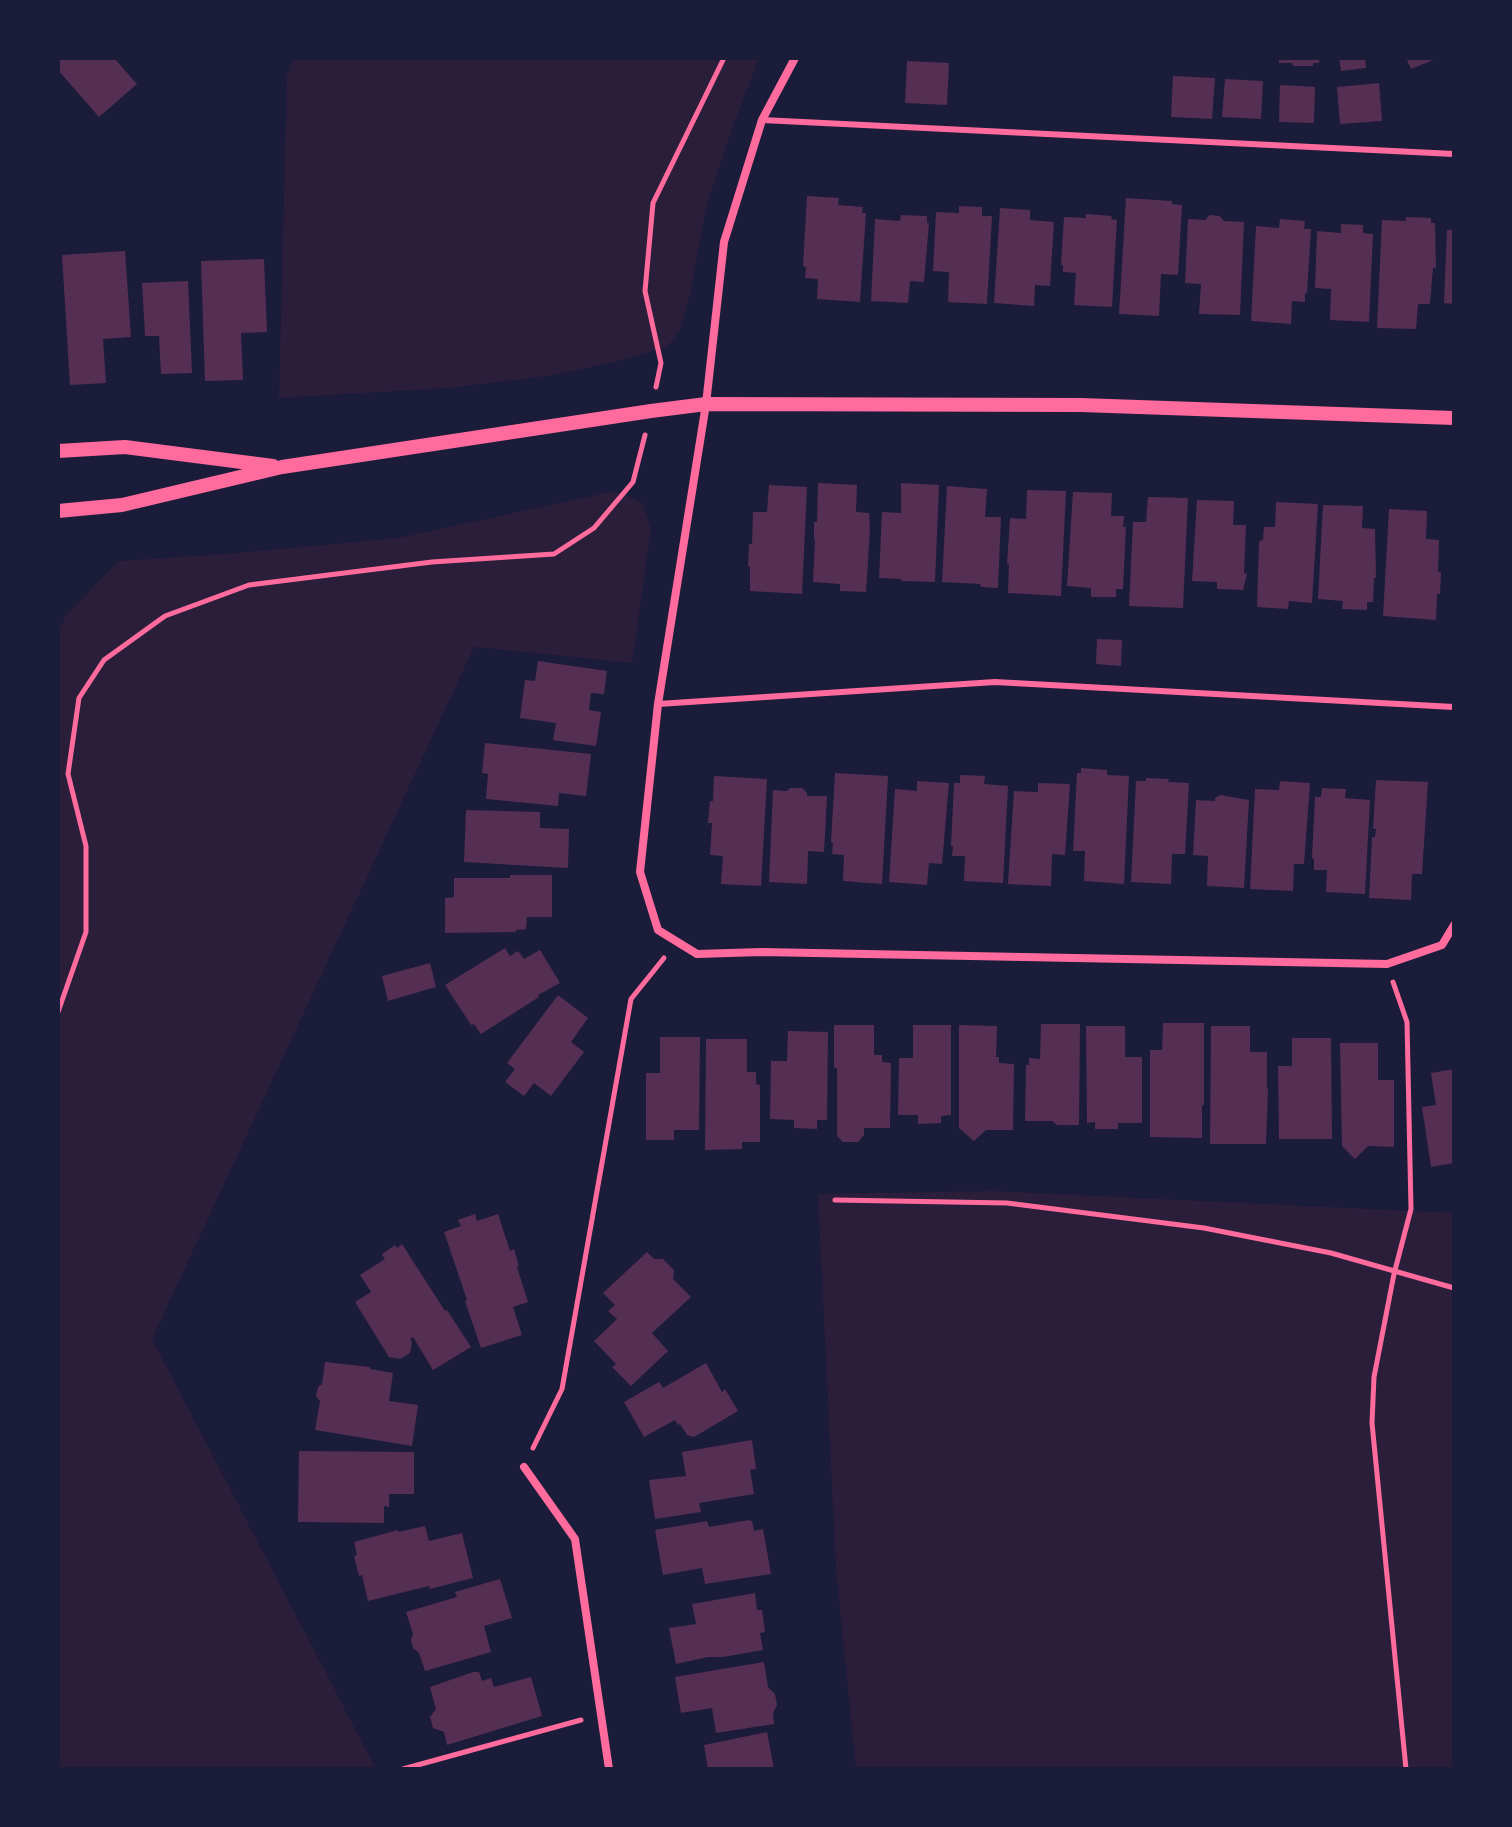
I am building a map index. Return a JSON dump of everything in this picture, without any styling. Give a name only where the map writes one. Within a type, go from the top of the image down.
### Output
[{"type":"street","points":[[795,58],[762,120],[724,242],[706,404],[658,704],[640,872],[658,930],[697,954],[762,952],[1387,964],[1442,945],[1454,925]]},
{"type":"street","points":[[58,511],[122,505],[282,467],[706,404],[1081,405],[1454,418]]},
{"type":"street","points":[[58,451],[125,447],[282,467]]},
{"type":"street","points":[[524,1467],[575,1539],[609,1769]]},
{"type":"lane","points":[[762,120],[1454,154]]},
{"type":"lane","points":[[658,704],[995,682],[1454,707]]},
{"type":"path","points":[[58,1012],[86,932],[86,846],[68,774],[79,698],[104,660],[165,616],[249,585],[432,562],[554,554],[594,528],[633,482],[661,363],[645,291],[653,203],[724,58]]},
{"type":"path","points":[[524,1467],[562,1389],[631,999],[677,942]]},
{"type":"path","points":[[1387,964],[1407,1022],[1411,1209],[1394,1274],[1377,1362],[1372,1423],[1406,1769]]},
{"type":"path","points":[[835,1200],[1007,1203],[1204,1228],[1331,1253],[1454,1288]]},
{"type":"path","points":[[403,1769],[601,1714]]},
{"type":"shaded area","points":[[293,58],[759,58],[706,207],[691,291],[680,330],[668,346],[619,361],[548,376],[448,388],[279,398],[287,75]]},
{"type":"shaded area","points":[[615,491],[642,503],[651,528],[632,663],[474,647],[152,1339],[376,1769],[58,1769],[58,631],[67,614],[119,561],[398,538]]},
{"type":"shaded area","points":[[993,1191],[1454,1213],[1454,1769],[856,1769],[836,1569],[818,1194]]},
{"type":"building","points":[[58,58],[114,58],[137,84],[99,117],[58,70]]},
{"type":"building","points":[[1279,58],[1319,58],[1319,63],[1293,66],[1292,63],[1279,63]]},
{"type":"building","points":[[1339,58],[1365,58],[1366,68],[1341,71]]},
{"type":"building","points":[[1406,58],[1438,58],[1411,69]]},
{"type":"building","points":[[907,61],[949,63],[947,105],[905,103]]},
{"type":"building","points":[[1173,76],[1215,78],[1212,119],[1171,117]]},
{"type":"building","points":[[1225,79],[1263,81],[1261,119],[1222,117]]},
{"type":"building","points":[[1379,83],[1382,121],[1340,124],[1337,87]]},
{"type":"building","points":[[1280,85],[1315,87],[1314,123],[1279,122]]},
{"type":"building","points":[[807,196],[839,198],[838,205],[863,207],[862,213],[866,213],[860,302],[817,299],[818,279],[805,278]]},
{"type":"building","points":[[1126,198],[1172,201],[1172,204],[1182,205],[1178,275],[1161,274],[1159,316],[1119,314]]},
{"type":"building","points":[[959,206],[982,207],[982,216],[992,216],[987,304],[948,302],[949,272],[933,271],[936,212],[959,213]]},
{"type":"building","points":[[1000,208],[1030,210],[1030,220],[1054,222],[1050,286],[1035,285],[1034,306],[994,303]]},
{"type":"building","points":[[1086,214],[1112,216],[1111,219],[1117,220],[1112,307],[1074,305],[1076,273],[1063,272],[1061,265],[1064,217],[1086,218]]},
{"type":"building","points":[[901,215],[927,216],[924,282],[910,281],[908,303],[871,301],[875,219],[900,221]]},
{"type":"building","points":[[1210,215],[1220,216],[1224,221],[1244,222],[1240,315],[1199,314],[1201,284],[1185,283],[1188,219],[1205,220]]},
{"type":"building","points":[[1406,217],[1431,218],[1431,223],[1435,223],[1436,268],[1433,268],[1430,304],[1418,304],[1416,329],[1377,328],[1382,220],[1406,221]]},
{"type":"building","points":[[1280,219],[1305,221],[1304,229],[1311,229],[1305,302],[1292,301],[1291,324],[1251,321],[1256,226],[1279,228]]},
{"type":"building","points":[[1341,224],[1363,225],[1363,233],[1373,234],[1369,322],[1330,320],[1331,289],[1315,288],[1317,231],[1341,233]]},
{"type":"building","points":[[1447,230],[1454,230],[1454,304],[1444,303]]},
{"type":"building","points":[[125,251],[131,337],[103,339],[106,383],[70,385],[62,255]]},
{"type":"building","points":[[264,259],[267,332],[241,333],[243,380],[205,381],[201,261]]},
{"type":"building","points":[[188,281],[192,373],[161,374],[159,336],[145,336],[142,283]]},
{"type":"building","points":[[818,483],[857,485],[856,512],[869,513],[866,592],[840,591],[840,584],[813,582]]},
{"type":"building","points":[[901,483],[939,485],[935,582],[879,578],[882,512],[901,513]]},
{"type":"building","points":[[769,485],[807,487],[802,594],[750,591],[748,566],[753,512],[767,512]]},
{"type":"building","points":[[947,486],[987,489],[985,517],[1001,517],[998,588],[942,582]]},
{"type":"building","points":[[1027,490],[1066,491],[1061,596],[1008,593],[1010,518],[1026,519]]},
{"type":"building","points":[[1073,492],[1112,493],[1111,516],[1124,516],[1123,589],[1116,589],[1116,597],[1091,597],[1091,588],[1067,586]]},
{"type":"building","points":[[1148,497],[1188,498],[1183,608],[1129,606],[1133,522],[1146,522]]},
{"type":"building","points":[[1197,500],[1234,501],[1233,525],[1246,525],[1244,573],[1247,574],[1243,590],[1217,589],[1217,582],[1192,581]]},
{"type":"building","points":[[1276,502],[1318,504],[1312,603],[1289,601],[1288,609],[1257,607],[1259,542],[1263,539],[1264,527],[1275,527]]},
{"type":"building","points":[[1323,505],[1363,506],[1362,528],[1375,529],[1376,578],[1373,602],[1367,602],[1367,610],[1342,609],[1343,601],[1318,599]]},
{"type":"building","points":[[1389,509],[1427,511],[1426,539],[1439,540],[1438,572],[1441,572],[1436,620],[1383,616]]},
{"type":"building","points":[[1097,639],[1122,640],[1121,666],[1096,664]]},
{"type":"building","points":[[538,661],[607,671],[604,694],[591,693],[589,710],[601,712],[596,746],[553,740],[556,723],[520,718],[525,680],[535,681]]},
{"type":"building","points":[[485,743],[591,754],[586,796],[559,793],[558,806],[486,799],[488,774],[482,773]]},
{"type":"building","points":[[1081,768],[1107,770],[1107,775],[1129,776],[1124,884],[1084,881],[1085,851],[1073,851],[1077,773],[1081,773]]},
{"type":"building","points":[[835,773],[888,776],[882,884],[843,881],[844,855],[832,854],[831,842]]},
{"type":"building","points":[[960,775],[985,776],[984,784],[1008,786],[1003,883],[964,881],[965,856],[952,856],[954,783],[960,783]]},
{"type":"building","points":[[714,776],[767,779],[761,886],[721,884],[723,856],[710,855],[712,823],[708,823]]},
{"type":"building","points":[[1146,778],[1189,783],[1185,854],[1172,854],[1171,884],[1131,882],[1136,781],[1146,781]]},
{"type":"building","points":[[1376,780],[1428,782],[1422,874],[1412,874],[1411,900],[1369,898],[1372,837],[1375,837],[1376,829],[1373,829]]},
{"type":"building","points":[[917,781],[949,783],[942,864],[929,863],[927,885],[889,882],[895,789],[917,791]]},
{"type":"building","points":[[1280,781],[1310,783],[1304,864],[1294,864],[1293,891],[1250,889],[1255,789],[1279,790]]},
{"type":"building","points":[[1038,783],[1070,784],[1065,855],[1052,854],[1051,886],[1008,884],[1014,791],[1038,792]]},
{"type":"building","points":[[802,788],[807,796],[827,796],[824,852],[808,851],[807,884],[769,882],[773,790],[787,791]]},
{"type":"building","points":[[1322,788],[1346,789],[1345,798],[1370,800],[1365,894],[1326,892],[1327,870],[1314,870],[1315,797],[1321,797]]},
{"type":"building","points":[[1220,795],[1249,800],[1244,888],[1207,886],[1208,856],[1193,855],[1196,800],[1215,801]]},
{"type":"building","points":[[466,810],[540,812],[540,828],[569,829],[568,868],[464,862]]},
{"type":"building","points":[[510,875],[552,875],[552,917],[527,917],[526,929],[516,932],[445,933],[445,898],[454,897],[454,878],[510,878]]},
{"type":"building","points":[[505,948],[510,956],[518,951],[524,959],[540,950],[560,983],[481,1034],[474,1024],[471,1025],[445,985]]},
{"type":"building","points":[[430,963],[436,987],[388,1001],[382,976]]},
{"type":"building","points":[[558,995],[588,1018],[571,1042],[584,1052],[551,1096],[534,1083],[524,1096],[505,1082],[515,1069],[507,1063]]},
{"type":"building","points":[[1163,1023],[1204,1023],[1202,1138],[1150,1137],[1150,1050],[1162,1050]]},
{"type":"building","points":[[1041,1024],[1080,1024],[1079,1125],[1025,1121],[1026,1065],[1029,1065],[1029,1058],[1040,1059]]},
{"type":"building","points":[[834,1025],[874,1025],[874,1055],[882,1055],[882,1062],[891,1063],[890,1128],[864,1128],[864,1135],[858,1142],[843,1142],[837,1136]]},
{"type":"building","points":[[913,1025],[951,1025],[951,1115],[941,1116],[941,1123],[918,1124],[918,1115],[898,1115],[899,1058],[913,1058]]},
{"type":"building","points":[[959,1025],[997,1026],[996,1057],[999,1057],[999,1063],[1014,1064],[1013,1130],[986,1130],[974,1141],[959,1128]]},
{"type":"building","points":[[1086,1026],[1125,1026],[1125,1057],[1142,1057],[1142,1123],[1118,1123],[1118,1129],[1095,1129],[1095,1122],[1087,1123]]},
{"type":"building","points":[[1211,1026],[1250,1026],[1250,1052],[1267,1052],[1266,1144],[1210,1144]]},
{"type":"building","points":[[788,1031],[828,1032],[827,1120],[817,1120],[817,1129],[794,1128],[794,1120],[770,1119],[771,1061],[787,1061]]},
{"type":"building","points":[[660,1037],[700,1037],[699,1130],[674,1130],[674,1140],[646,1140],[646,1073],[660,1073]]},
{"type":"building","points":[[1292,1038],[1331,1038],[1332,1139],[1279,1139],[1278,1066],[1292,1066]]},
{"type":"building","points":[[706,1039],[747,1039],[747,1072],[756,1072],[756,1084],[760,1085],[760,1142],[742,1142],[742,1149],[705,1150]]},
{"type":"building","points":[[1340,1043],[1378,1043],[1378,1080],[1394,1080],[1394,1147],[1368,1146],[1355,1159],[1342,1146]]},
{"type":"building","points":[[1454,1069],[1454,1163],[1431,1167],[1422,1107],[1436,1105],[1431,1073]]},
{"type":"building","points":[[475,1214],[477,1221],[498,1214],[510,1251],[514,1249],[528,1302],[513,1307],[522,1335],[481,1348],[444,1232],[461,1226],[458,1220]]},
{"type":"building","points":[[402,1244],[471,1347],[433,1370],[413,1337],[410,1339],[410,1353],[400,1359],[389,1357],[355,1302],[371,1292],[360,1275],[385,1259],[382,1254]]},
{"type":"building","points":[[647,1252],[654,1259],[663,1259],[674,1270],[673,1279],[691,1297],[652,1333],[668,1351],[631,1386],[612,1367],[616,1364],[594,1341],[617,1319],[608,1311],[615,1305],[603,1293]]},
{"type":"building","points":[[325,1362],[393,1373],[389,1401],[418,1405],[412,1446],[315,1430],[320,1401],[316,1396],[322,1384]]},
{"type":"building","points":[[706,1363],[722,1392],[725,1389],[738,1411],[694,1437],[687,1435],[675,1420],[644,1437],[624,1402],[659,1382],[663,1388]]},
{"type":"building","points":[[752,1440],[756,1469],[750,1470],[754,1494],[699,1503],[701,1512],[655,1519],[649,1480],[686,1476],[682,1452]]},
{"type":"building","points":[[299,1451],[414,1452],[414,1494],[389,1494],[389,1507],[384,1506],[384,1523],[298,1522]]},
{"type":"building","points":[[749,1520],[754,1531],[763,1529],[771,1574],[705,1584],[702,1568],[663,1575],[655,1530],[707,1521],[709,1527]]},
{"type":"building","points":[[425,1526],[429,1541],[462,1533],[473,1578],[368,1601],[354,1556],[357,1555],[354,1542]]},
{"type":"building","points":[[500,1579],[512,1618],[484,1626],[491,1652],[425,1671],[419,1653],[413,1648],[413,1634],[406,1612],[457,1597],[455,1592]]},
{"type":"building","points":[[755,1593],[757,1610],[762,1610],[765,1632],[760,1633],[763,1650],[676,1664],[669,1628],[696,1624],[692,1604]]},
{"type":"building","points":[[764,1662],[768,1687],[775,1694],[777,1705],[773,1713],[774,1724],[716,1733],[712,1708],[681,1713],[675,1677]]},
{"type":"building","points":[[479,1672],[482,1681],[491,1678],[494,1687],[531,1677],[542,1716],[447,1745],[444,1732],[433,1728],[430,1717],[436,1709],[430,1687]]},
{"type":"building","points":[[767,1732],[774,1769],[708,1769],[704,1745]]}]
